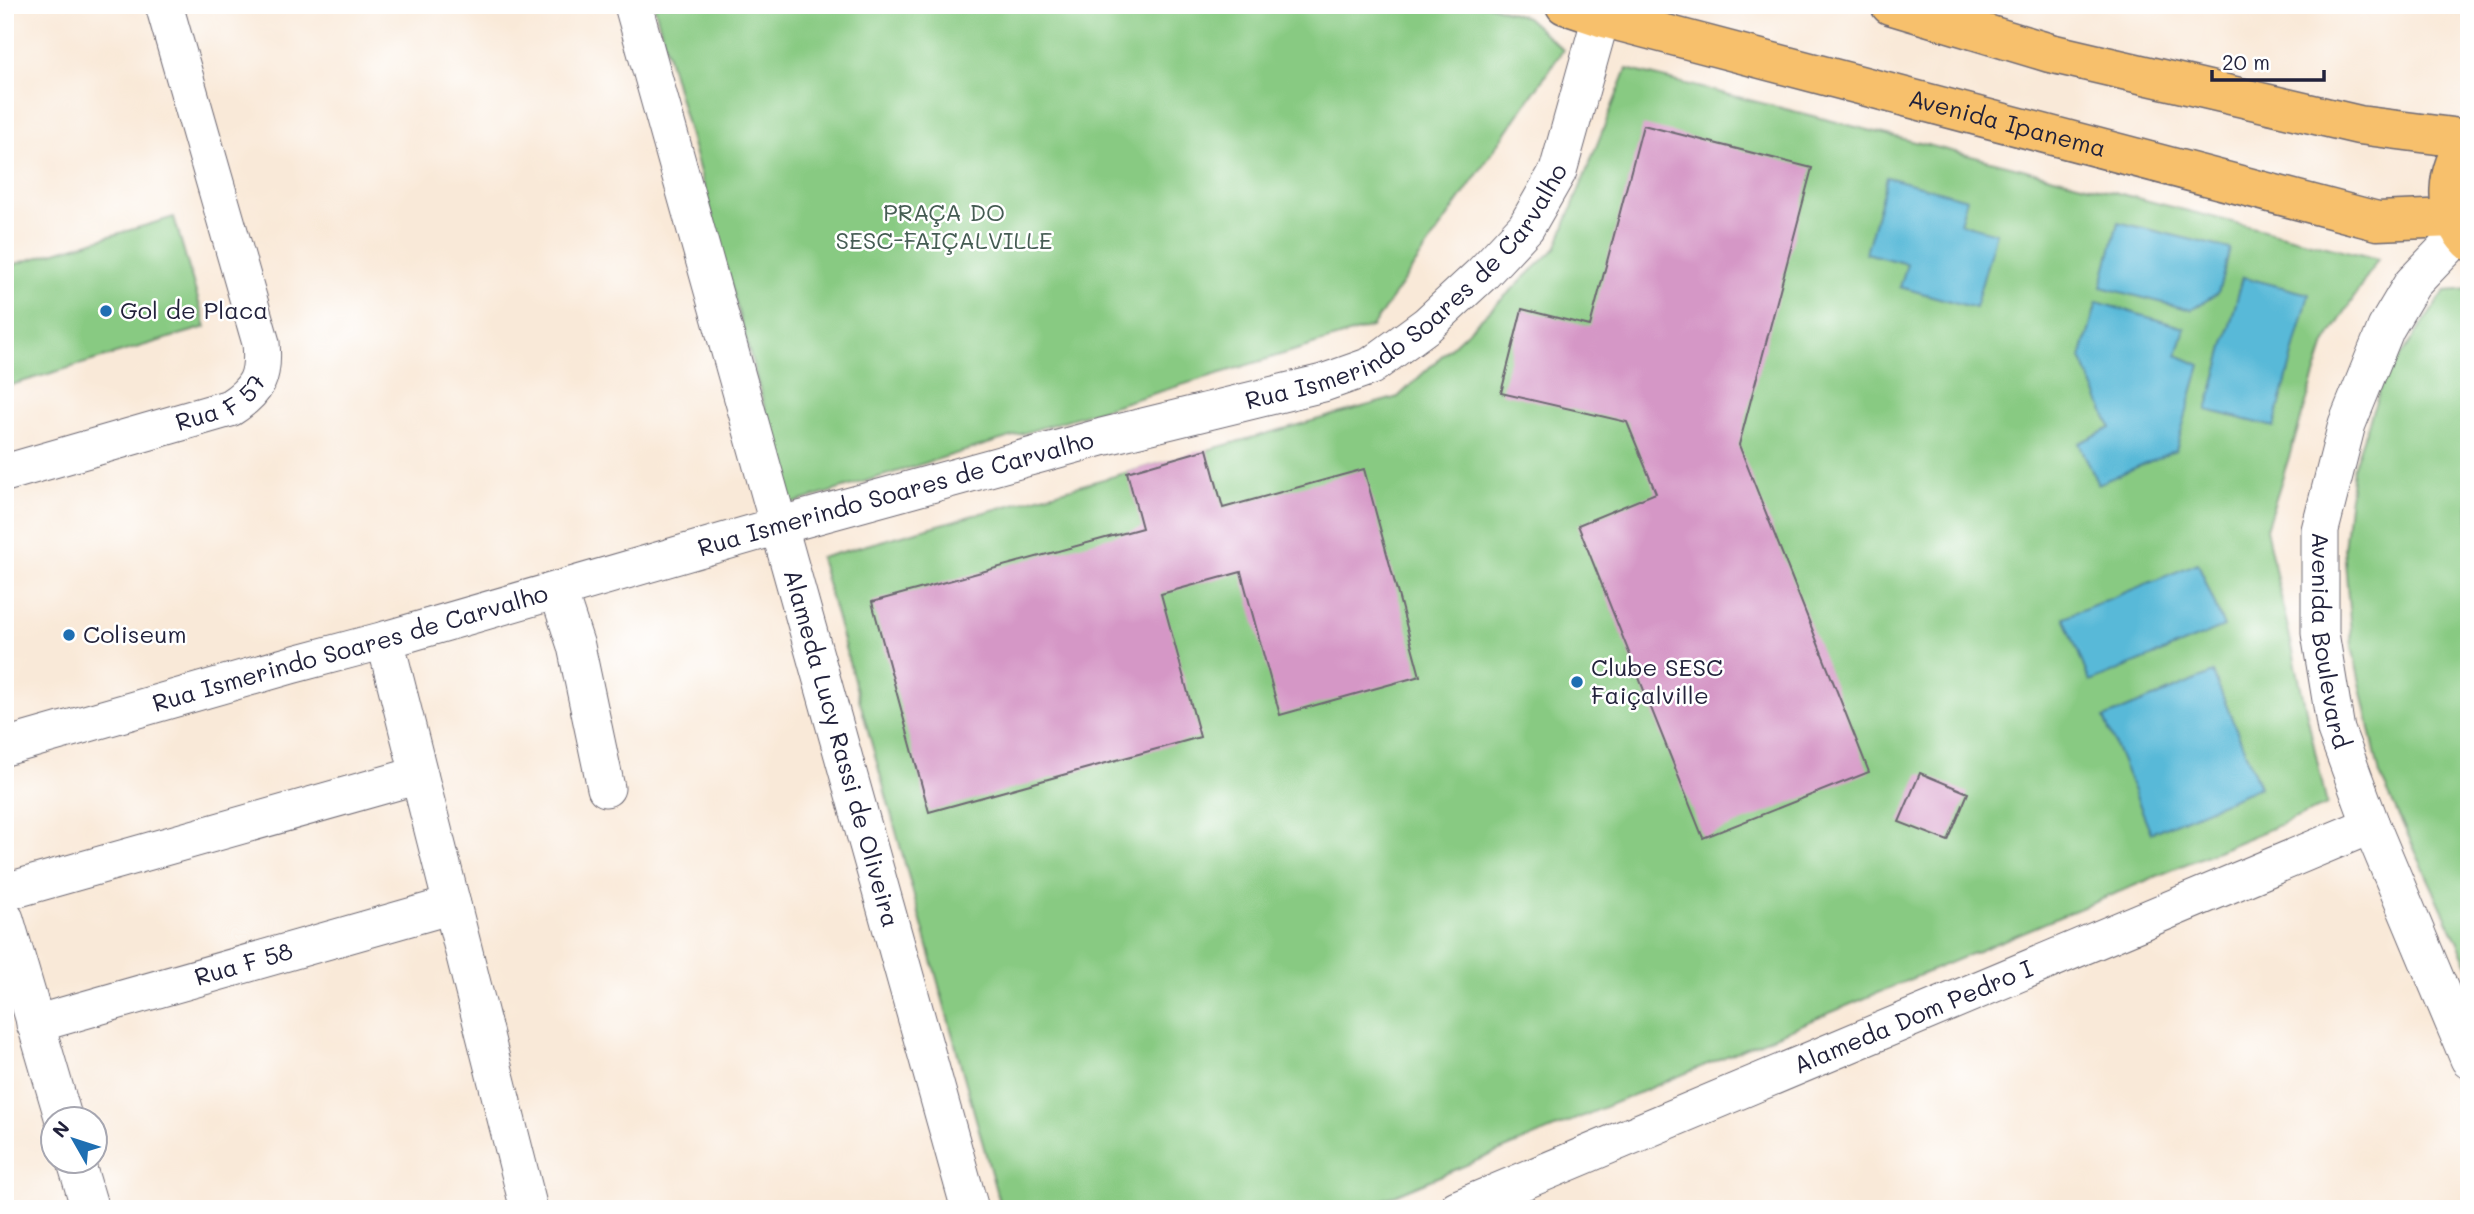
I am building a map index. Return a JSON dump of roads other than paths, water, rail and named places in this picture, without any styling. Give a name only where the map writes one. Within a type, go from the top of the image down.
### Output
[{"type":"main road","name":"Avenida Ipanema","points":[[1565,5],[1601,17],[2377,221],[2461,231]]},
{"type":"main road","points":[[1890,5],[2050,52],[2359,125],[2468,138],[2453,163],[2448,190],[2461,231]]},
{"type":"street","name":"Rua F 57","points":[[5,472],[230,408],[246,398],[258,383],[263,363],[261,343],[164,5]]},
{"type":"street","name":"Alameda Lucy Rassi de Oliveira","points":[[633,5],[970,1209]]},
{"type":"street","name":"Rua Ismerindo Soares de Carvalho","points":[[5,747],[778,526],[1102,437],[1323,383],[1371,366],[1427,325],[1483,273],[1525,227],[1558,171],[1601,17]]},
{"type":"street","name":"Avenida Boulevard","points":[[2461,231],[2412,284],[2386,328],[2347,424],[2320,530],[2320,633],[2336,730],[2371,825],[2469,1059]]},
{"type":"street","points":[[558,591],[576,646],[606,788]]},
{"type":"street","points":[[385,640],[529,1209]]},
{"type":"street","points":[[5,892],[419,775]]},
{"type":"street","name":"Alameda Dom Pedro I","points":[[1457,1209],[2371,825]]},
{"type":"street","name":"Rua F 58","points":[[36,1024],[453,905]]},
{"type":"street","points":[[5,919],[60,1106]]},
{"type":"street","points":[[80,1176],[90,1209]]},
{"type":"water","points":[[1887,177],[1967,199],[1960,223],[1996,233],[1975,308],[1900,287],[1907,264],[1866,253]]},
{"type":"water","points":[[2118,222],[2230,249],[2218,293],[2191,310],[2101,287]]},
{"type":"water","points":[[2243,277],[2309,294],[2274,427],[2207,410]]},
{"type":"water","points":[[2097,302],[2185,328],[2177,355],[2200,365],[2176,450],[2098,484],[2079,443],[2111,428],[2081,358]]},
{"type":"water","points":[[2198,563],[2224,627],[2090,682],[2064,617]]},
{"type":"water","points":[[2213,673],[2260,787],[2151,833],[2104,718]]},
{"type":"place","name":"Gol de Placa","points":[[106,311]]},
{"type":"place","name":"Coliseum","points":[[69,635]]},
{"type":"place","name":"Clube SESC Faiçalville","points":[[1577,682]]},
{"type":"park label","name":"PRAÇA DO SESC-FAIÇALVILLE","points":[[944,227]]}]
